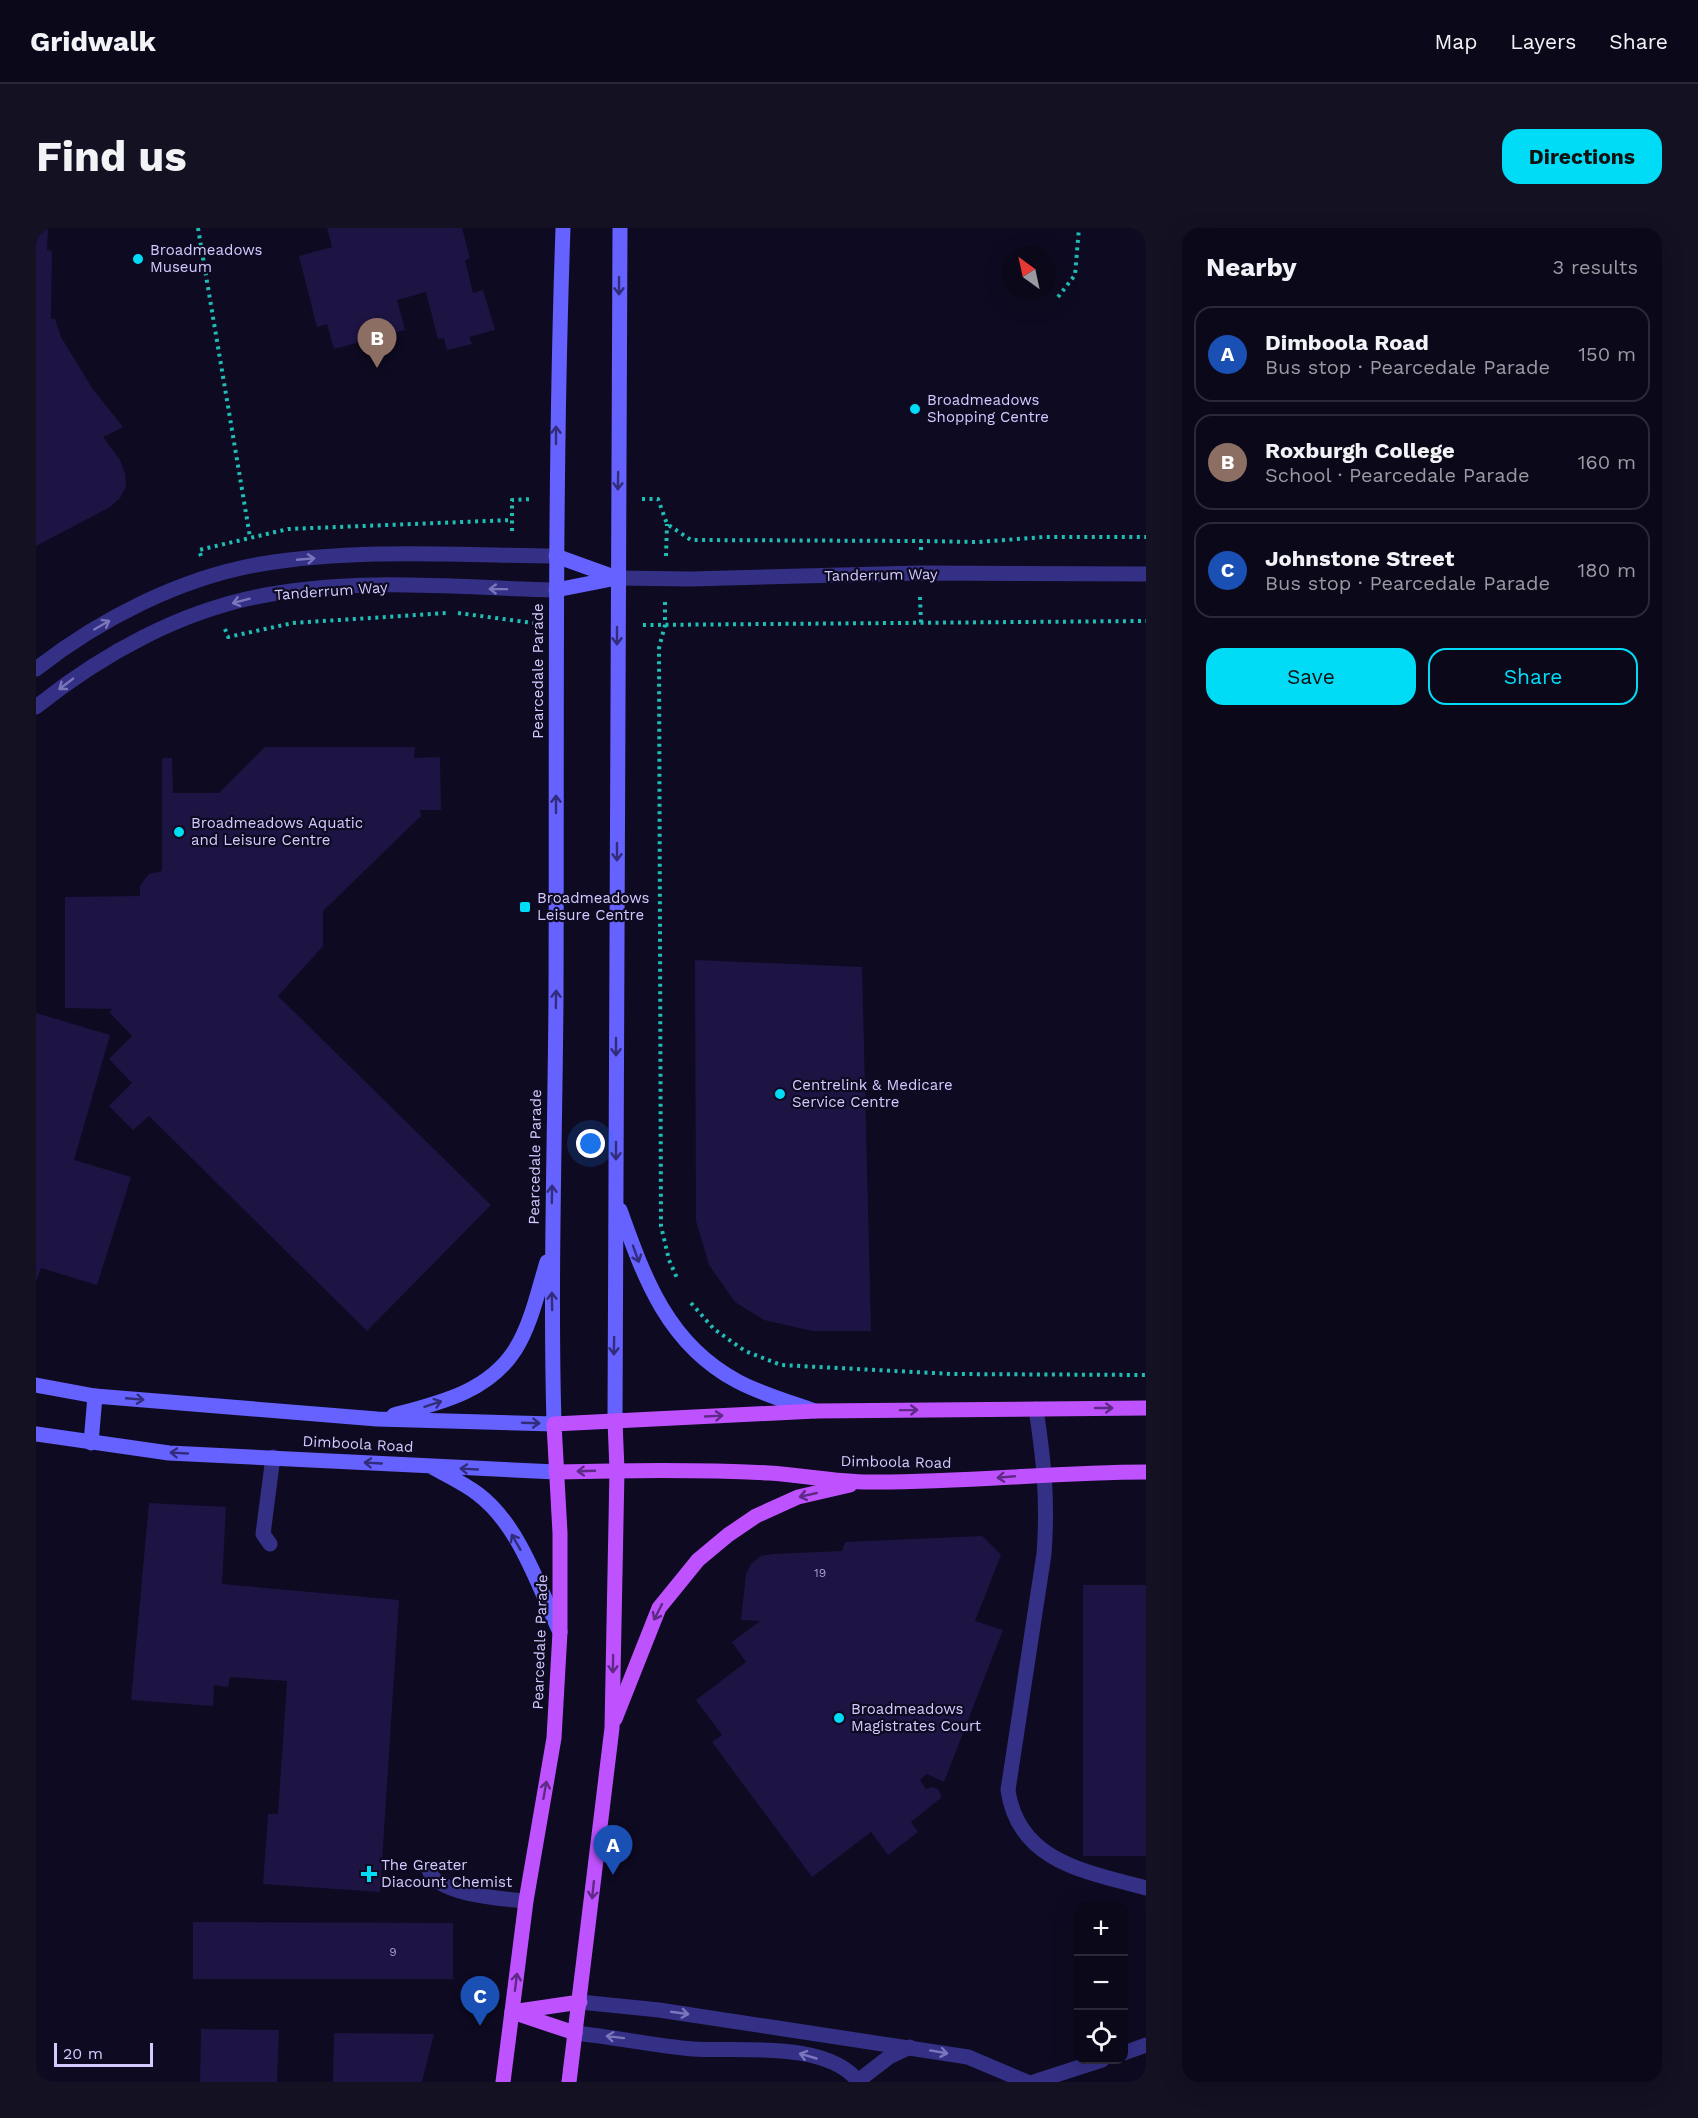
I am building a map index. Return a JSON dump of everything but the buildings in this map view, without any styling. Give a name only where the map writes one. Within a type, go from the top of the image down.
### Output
[{"type":"main road","name":"Dimboola Road","points":[[554,1424],[815,1411],[1146,1408]]},
{"type":"main road","points":[[569,2082],[612,1728],[617,1470],[615,1421]]},
{"type":"main road","name":"Pearcedale Parade","points":[[503,2082],[526,1901],[554,1738],[560,1632],[560,1533],[554,1424]]},
{"type":"main road","name":"Dimboola Road","points":[[556,1473],[617,1470],[719,1470],[865,1482],[944,1482],[1046,1474],[1146,1472]]},
{"type":"main road","points":[[612,1728],[659,1608],[698,1560],[728,1534],[756,1516],[798,1497],[865,1482]]},
{"type":"main road","points":[[512,2012],[580,2002]]},
{"type":"main road","points":[[512,2012],[575,2033]]},
{"type":"street","name":"Pearcedale Parade","points":[[554,1424],[551,1252],[556,1001],[556,499],[562,228]]},
{"type":"street","points":[[615,1421],[620,228]]},
{"type":"street","name":"Tanderrum Way","points":[[36,669],[65,647],[108,621],[163,595],[259,564],[360,556],[556,556],[617,578]]},
{"type":"street","name":"Tanderrum Way","points":[[36,707],[82,672],[130,644],[175,623],[265,595],[360,586],[556,590],[617,578],[690,579],[920,573],[1146,574]]},
{"type":"street","points":[[616,1199],[642,1271],[663,1313],[687,1341],[706,1361],[738,1382],[815,1411]]},
{"type":"street","points":[[377,1419],[462,1394],[499,1369],[515,1350],[523,1334],[551,1252]]},
{"type":"street","name":"Dimboola Road","points":[[36,1385],[95,1396],[377,1419],[554,1424]]},
{"type":"street","points":[[91,1443],[95,1396]]},
{"type":"street","points":[[1036,1409],[1046,1474],[1044,1554],[1008,1790],[1010,1809],[1030,1841],[1052,1858],[1146,1888]]},
{"type":"street","name":"Dimboola Road","points":[[36,1434],[168,1453],[556,1473]]},
{"type":"street","points":[[270,1544],[263,1534],[273,1457]]},
{"type":"street","points":[[432,1467],[477,1493],[495,1510],[517,1542],[560,1632]]},
{"type":"street","points":[[429,1870],[430,1876],[439,1883],[485,1898],[526,1901]]},
{"type":"street","points":[[580,2002],[670,2011],[968,2057],[1027,2082]]},
{"type":"street","points":[[575,2033],[693,2049],[800,2053],[843,2067],[859,2081],[890,2057],[910,2047]]},
{"type":"street","points":[[1128,2052],[1146,2045]]},
{"type":"street","points":[[1034,2082],[1090,2064]]},
{"type":"path","points":[[198,228],[250,537]]},
{"type":"path","points":[[1058,297],[1075,275],[1078,228]]},
{"type":"path","points":[[512,556],[512,500],[556,499]]},
{"type":"path","points":[[618,500],[657,499],[667,524],[692,540],[921,541]]},
{"type":"path","points":[[514,589],[508,621],[556,625]]},
{"type":"path","points":[[617,625],[1146,621]]},
{"type":"path","points":[[665,625],[659,648],[661,1226],[669,1260],[681,1287]]},
{"type":"path","points":[[685,1296],[714,1329],[746,1351],[781,1365],[952,1374],[1146,1375]]},
{"type":"place","name":"Broadmeadows Museum","points":[[138,259]]},
{"type":"place","name":"Roxburgh College","points":[[377,368]]},
{"type":"place","name":"Broadmeadows Shopping Centre","points":[[915,409]]},
{"type":"place","name":"Broadmeadows Aquatic and Leisure Centre","points":[[179,832]]},
{"type":"place","name":"Broadmeadows Leisure Centre","points":[[525,907]]},
{"type":"place","name":"Centrelink & Medicare Service Centre","points":[[780,1094]]},
{"type":"place","name":"Broadmeadows Magistrates Court","points":[[839,1718]]},
{"type":"place","name":"The Greater Diacount Chemist","points":[[369,1874]]},
{"type":"place","name":"Dimboola Road","points":[[613,1875]]},
{"type":"place","name":"Johnstone Street","points":[[480,2026]]}]
